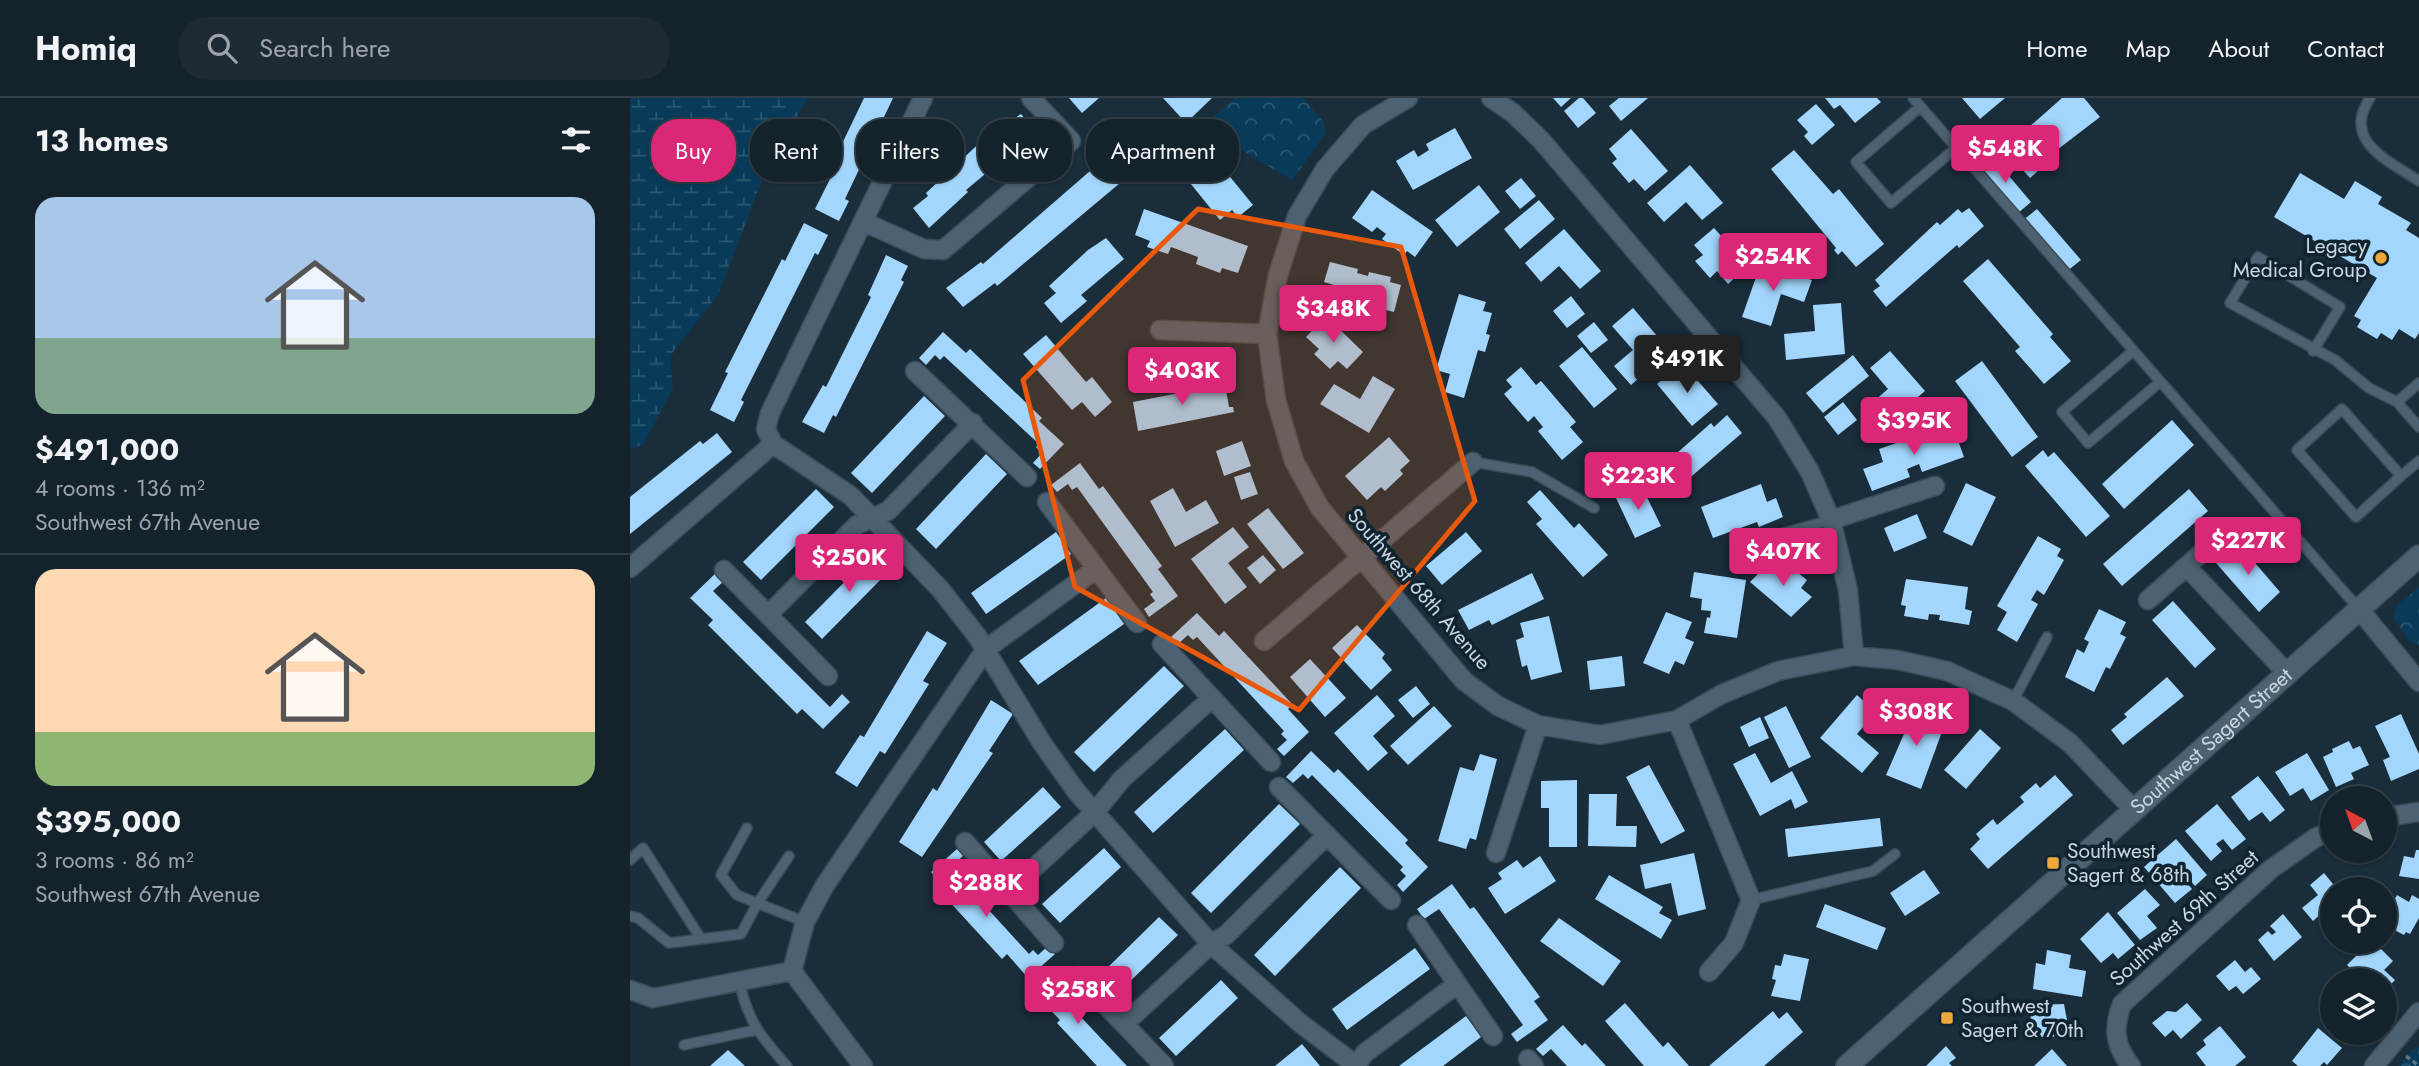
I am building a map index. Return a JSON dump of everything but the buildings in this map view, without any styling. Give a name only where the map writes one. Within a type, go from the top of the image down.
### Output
[{"type":"main road","name":"Southwest Sagert Street","points":[[1847,1066],[2419,556]]},
{"type":"street","points":[[923,98],[770,413],[766,429],[773,444],[812,467],[872,517],[941,590],[986,649],[1042,743],[1095,811],[1211,944],[1300,1023],[1357,1066],[1365,1053],[1457,984]]},
{"type":"street","points":[[864,222],[924,249],[943,250],[1071,141],[1031,98]]},
{"type":"street","name":"Southwest 68th Avenue","points":[[1408,98],[1363,125],[1325,169],[1297,216],[1278,275],[1267,334],[1276,400],[1294,461],[1320,508],[1360,560],[1464,681],[1498,706],[1538,725],[1600,735],[1677,720],[1722,694],[1778,671],[1854,656],[1898,660],[1947,671],[2014,701],[2042,719],[2070,743],[2134,810]]},
{"type":"street","points":[[1491,98],[1514,113],[1585,189],[1777,418],[1810,472],[1831,520],[1848,590],[1854,656]]},
{"type":"street","points":[[1160,330],[1267,334]]},
{"type":"street","points":[[915,371],[973,423],[1027,477]]},
{"type":"street","points":[[769,614],[857,525],[888,511],[973,423]]},
{"type":"street","points":[[630,568],[773,444]]},
{"type":"street","points":[[1264,641],[1473,462]]},
{"type":"street","points":[[1831,520],[1935,486]]},
{"type":"street","points":[[1047,502],[1137,623]]},
{"type":"street","points":[[2148,600],[2228,530]]},
{"type":"street","points":[[2187,568],[2287,673]]},
{"type":"street","points":[[792,971],[805,922],[825,886],[986,649],[1096,569]]},
{"type":"street","points":[[724,570],[828,676]]},
{"type":"street","points":[[2359,609],[2419,682]]},
{"type":"street","points":[[1162,644],[1271,762]]},
{"type":"street","points":[[1009,891],[1095,811],[1122,779],[1212,698]]},
{"type":"street","points":[[1677,720],[1751,900],[1734,943],[1709,972]]},
{"type":"street","points":[[1496,853],[1538,725]]},
{"type":"street","points":[[1279,787],[1391,900]]},
{"type":"street","points":[[2398,815],[2419,812]]},
{"type":"street","points":[[1124,1024],[1211,944],[1226,935],[1327,835]]},
{"type":"street","name":"Southwest 69th Street","points":[[2131,1066],[2115,1038],[2116,1020],[2122,1004],[2271,869],[2320,836]]},
{"type":"street","points":[[965,842],[1054,943]]},
{"type":"street","points":[[1417,925],[1493,1037]]},
{"type":"street","points":[[630,990],[653,998],[792,971]]},
{"type":"street","points":[[792,971],[863,1066]]},
{"type":"street","points":[[1078,976],[1164,1066]]},
{"type":"street","points":[[2374,1066],[2419,1012]]},
{"type":"lane","points":[[1913,98],[2359,609]]},
{"type":"lane","points":[[2370,98],[2363,114],[2361,129],[2365,141],[2373,150],[2419,181]]},
{"type":"lane","points":[[1920,107],[1856,162],[1891,203],[1956,148]]},
{"type":"lane","points":[[2313,351],[2340,307],[2258,257],[2230,303],[2313,351],[2335,360],[2369,388],[2397,402],[2419,427]]},
{"type":"lane","points":[[2133,351],[2062,412],[2088,443],[2160,382]]},
{"type":"lane","points":[[2397,402],[2419,383]]},
{"type":"lane","points":[[2402,476],[2342,409],[2297,450],[2356,517],[2419,461]]},
{"type":"lane","points":[[1473,462],[1532,472],[1594,508]]},
{"type":"lane","points":[[1755,541],[1831,520]]},
{"type":"lane","points":[[2014,701],[2047,637]]},
{"type":"lane","points":[[747,828],[720,875],[737,895],[805,922]]},
{"type":"lane","points":[[630,860],[643,848],[701,939]]},
{"type":"lane","points":[[1751,900],[1873,870],[1895,854]]},
{"type":"lane","points":[[630,916],[638,918],[669,943],[741,934],[789,856]]},
{"type":"lane","points":[[740,981],[746,1010],[755,1030],[787,1066]]},
{"type":"lane","points":[[684,1045],[755,1030]]},
{"type":"highlighted area","points":[[1198,209],[1401,247],[1475,501],[1299,710],[1075,587],[1023,380]]},
{"type":"green space","points":[[630,98],[808,98],[795,119],[750,119],[750,182],[761,182],[719,293],[670,356],[673,388],[643,445],[630,449]]},
{"type":"green space","points":[[1235,98],[1303,98],[1324,122],[1325,134],[1292,180],[1239,149],[1239,119],[1211,119]]},
{"type":"green space","points":[[2419,587],[2419,645],[2410,642],[2393,617],[2397,606]]},
{"type":"green space","points":[[2419,1047],[2419,1066],[2399,1066],[2411,1051]]},
{"type":"place","name":"Legacy Medical Group","points":[[2381,258]]},
{"type":"place","name":"Southwest Sagert & 68th","points":[[2053,863]]},
{"type":"place","name":"Southwest Sagert & 70th","points":[[1947,1018]]}]
